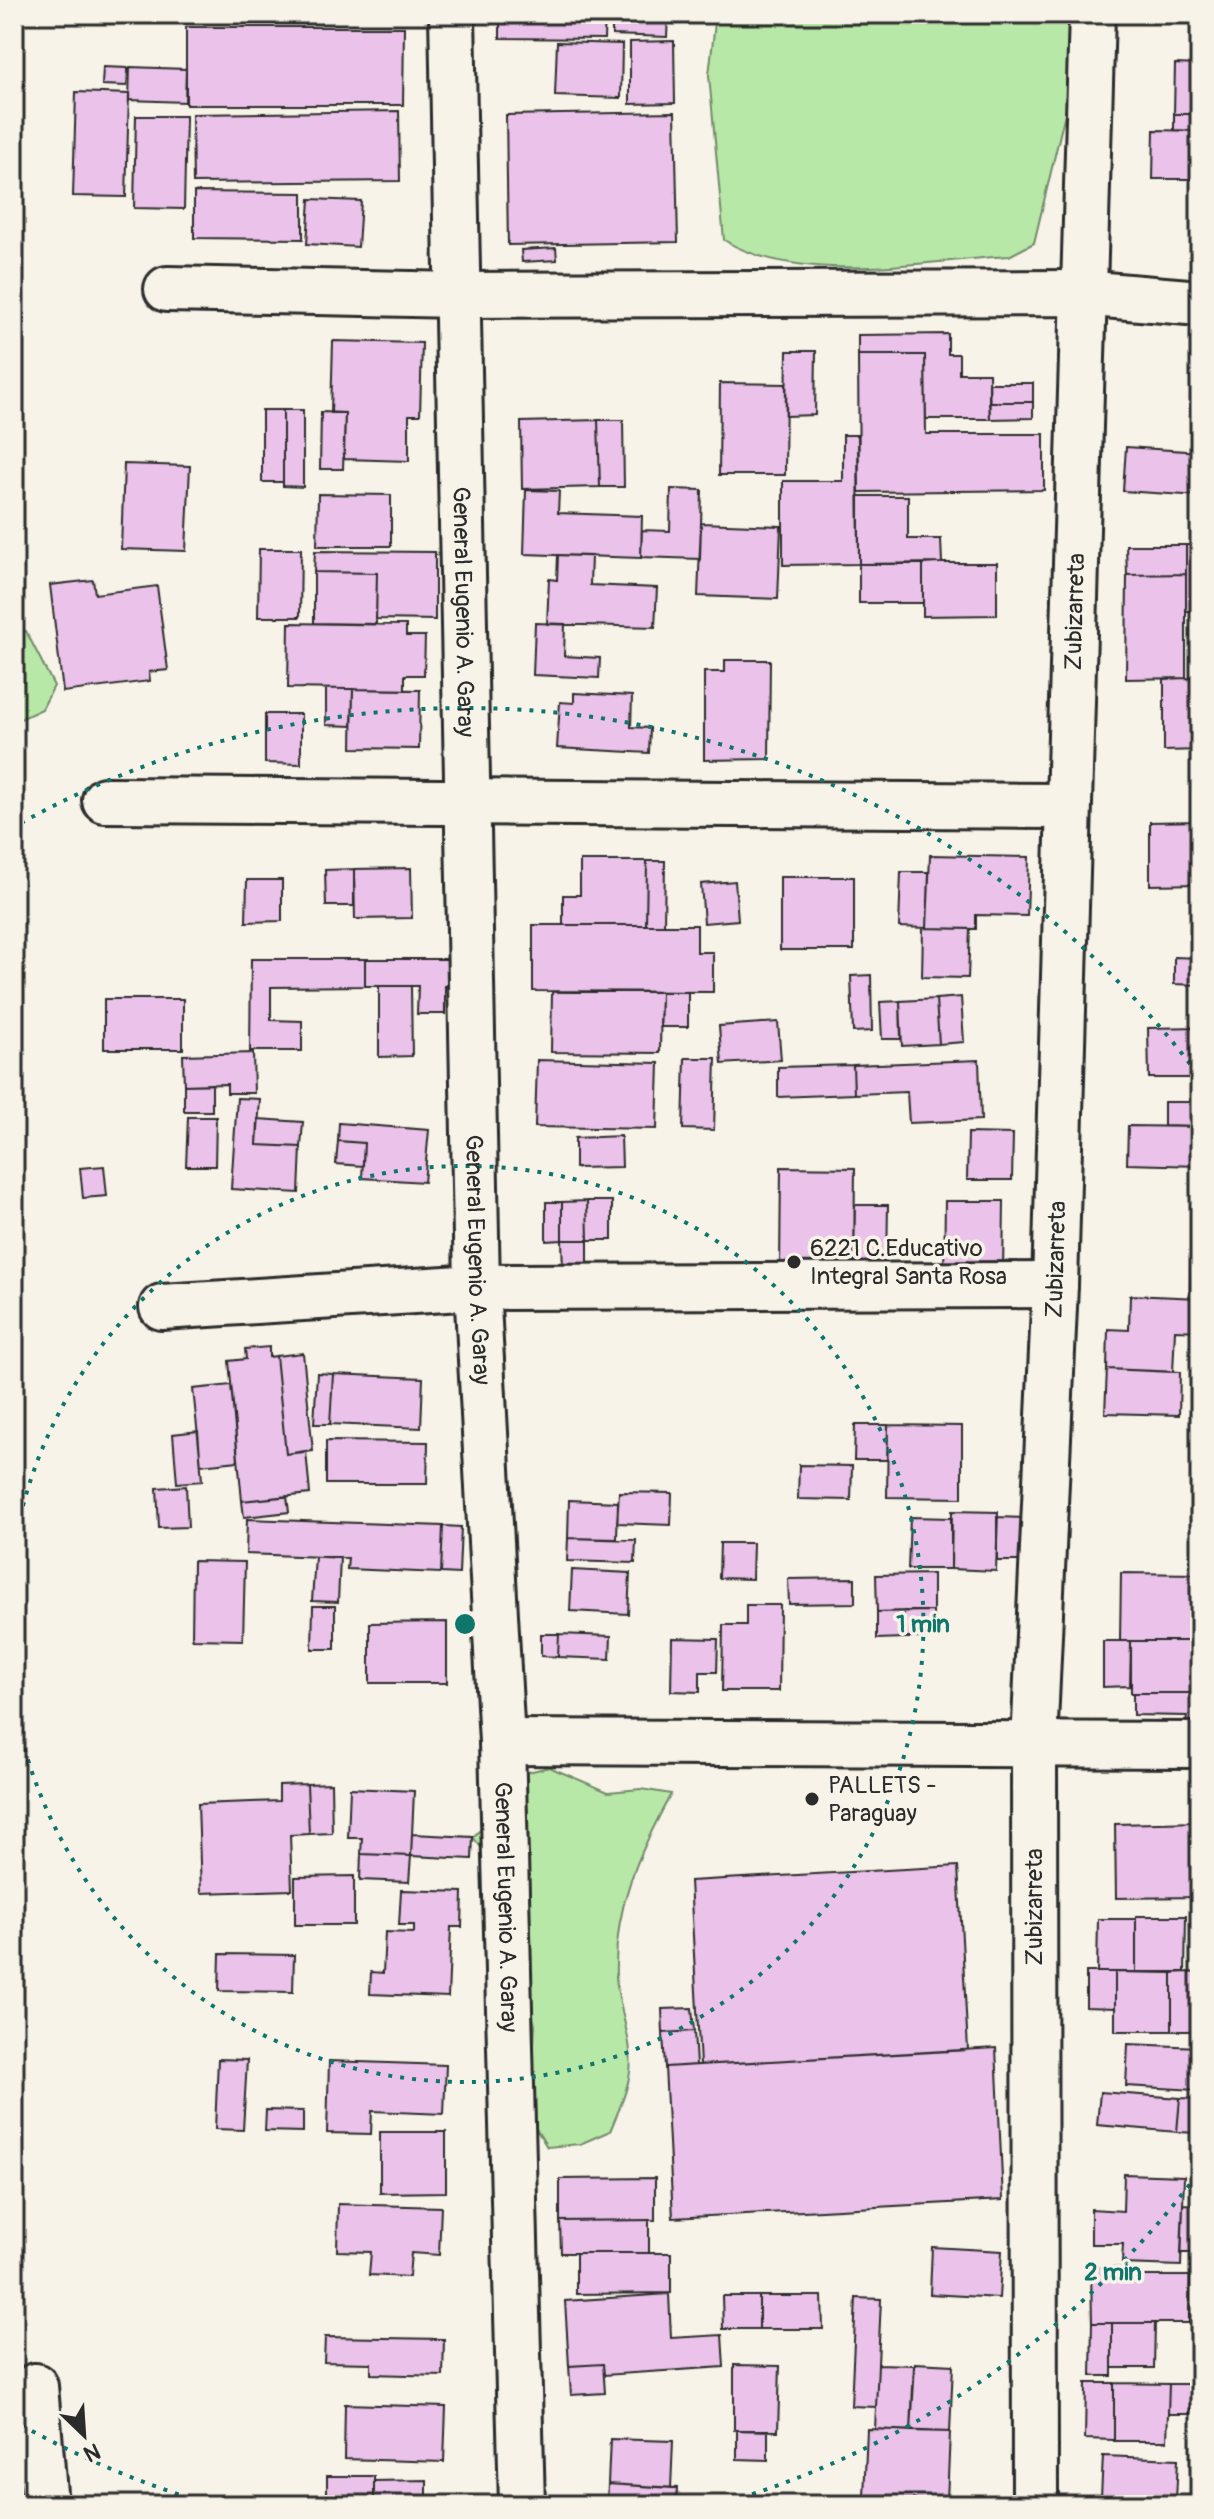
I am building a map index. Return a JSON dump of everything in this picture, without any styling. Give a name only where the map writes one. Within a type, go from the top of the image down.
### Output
[{"type":"street","name":"General Eugenio A. Garay","points":[[452,14],[477,1287],[502,1742],[522,2505]]},
{"type":"street","name":"Zubizarreta","points":[[1035,2505],[1034,1745],[1055,1285],[1081,293],[1092,14]]},
{"type":"street","points":[[167,289],[458,295],[1081,293],[1200,303]]},
{"type":"street","points":[[105,800],[1067,806]]},
{"type":"street","points":[[162,1307],[477,1287],[1055,1285]]},
{"type":"street","points":[[502,1742],[1200,1745]]},
{"type":"street","points":[[35,2386],[45,2505]]},
{"type":"green space","points":[[716,14],[1080,14],[1071,88],[1034,243],[1009,256],[901,265],[824,267],[787,263],[754,254],[724,240],[709,75]]},
{"type":"green space","points":[[14,178],[21,345],[14,364]]},
{"type":"green space","points":[[26,631],[54,686],[42,709],[14,722],[14,632]]},
{"type":"green space","points":[[549,1767],[608,1792],[641,1789],[671,1794],[639,1859],[619,1925],[616,1975],[631,2060],[624,2095],[610,2131],[580,2144],[547,2147],[530,2119],[535,2025],[494,1864],[473,1837],[487,1823],[520,1774]]},
{"type":"building","points":[[500,14],[605,14],[604,39],[500,38]]},
{"type":"building","points":[[612,14],[668,14],[667,37],[612,35]]},
{"type":"building","points":[[186,27],[404,27],[403,105],[186,105]]},
{"type":"building","points":[[674,41],[675,103],[630,104],[630,42]]},
{"type":"building","points":[[557,42],[622,44],[621,98],[555,96]]},
{"type":"building","points":[[1175,64],[1200,65],[1199,114],[1174,114]]},
{"type":"building","points":[[103,67],[128,68],[127,86],[102,85]]},
{"type":"building","points":[[130,67],[186,69],[185,102],[129,100]]},
{"type":"building","points":[[76,92],[129,94],[126,197],[73,196]]},
{"type":"building","points":[[399,111],[400,181],[193,183],[192,114]]},
{"type":"building","points":[[675,112],[678,242],[508,245],[506,115]]},
{"type":"building","points":[[1174,114],[1199,114],[1198,131],[1174,130]]},
{"type":"building","points":[[136,116],[186,116],[184,209],[134,208]]},
{"type":"building","points":[[1154,130],[1200,131],[1200,179],[1153,179]]},
{"type":"building","points":[[194,192],[303,193],[303,239],[194,238]]},
{"type":"building","points":[[310,199],[361,201],[358,247],[307,244]]},
{"type":"building","points":[[556,248],[557,260],[522,262],[521,250]]},
{"type":"building","points":[[948,334],[948,354],[959,354],[959,373],[989,373],[990,419],[926,419],[925,355],[858,355],[858,335]]},
{"type":"building","points":[[333,341],[422,343],[420,415],[409,415],[409,461],[344,459],[345,413],[331,413]]},
{"type":"building","points":[[787,351],[816,351],[815,415],[786,416]]},
{"type":"building","points":[[858,355],[925,355],[926,434],[1044,434],[1044,490],[859,492]]},
{"type":"building","points":[[720,383],[786,384],[785,475],[719,475]]},
{"type":"building","points":[[989,383],[1033,383],[1033,402],[989,402]]},
{"type":"building","points":[[989,402],[1033,402],[1033,418],[990,419]]},
{"type":"building","points":[[262,410],[283,410],[283,482],[262,482]]},
{"type":"building","points":[[283,410],[303,410],[303,487],[283,486]]},
{"type":"building","points":[[321,412],[345,413],[343,469],[320,469]]},
{"type":"building","points":[[598,420],[600,487],[522,489],[521,422]]},
{"type":"building","points":[[598,420],[623,420],[624,487],[600,487]]},
{"type":"building","points":[[843,435],[858,435],[859,564],[783,565],[783,481],[843,481]]},
{"type":"building","points":[[1126,447],[1200,452],[1200,496],[1123,491]]},
{"type":"building","points":[[124,464],[190,466],[186,551],[121,549]]},
{"type":"building","points":[[671,489],[702,490],[700,559],[641,557],[642,530],[670,531]]},
{"type":"building","points":[[526,490],[559,491],[558,513],[642,516],[641,558],[524,554]]},
{"type":"building","points":[[318,494],[391,495],[391,546],[317,546]]},
{"type":"building","points":[[859,496],[908,496],[908,539],[941,539],[942,563],[859,564]]},
{"type":"building","points":[[701,523],[781,526],[778,599],[698,596]]},
{"type":"building","points":[[1126,545],[1186,545],[1186,574],[1127,575]]},
{"type":"building","points":[[1186,545],[1200,545],[1200,611],[1186,611]]},
{"type":"building","points":[[259,549],[301,549],[300,617],[258,617]]},
{"type":"building","points":[[315,551],[435,552],[435,620],[376,619],[377,573],[314,572]]},
{"type":"building","points":[[558,555],[591,556],[590,585],[657,588],[655,627],[547,624],[549,579],[557,580]]},
{"type":"building","points":[[997,563],[997,615],[923,616],[923,564]]},
{"type":"building","points":[[859,564],[923,564],[923,603],[859,603]]},
{"type":"building","points":[[314,572],[377,573],[376,624],[314,623]]},
{"type":"building","points":[[1186,574],[1186,678],[1126,679],[1127,575]]},
{"type":"building","points":[[93,580],[95,594],[157,586],[168,670],[149,672],[150,681],[63,692],[50,585]]},
{"type":"building","points":[[289,623],[406,625],[406,636],[425,636],[424,675],[405,675],[405,690],[288,688]]},
{"type":"building","points":[[535,623],[565,624],[564,656],[600,658],[599,678],[533,675]]},
{"type":"building","points":[[725,660],[770,660],[769,759],[704,760],[704,672],[725,672]]},
{"type":"building","points":[[1164,679],[1200,679],[1200,750],[1164,751]]},
{"type":"building","points":[[326,689],[353,689],[352,726],[326,725]]},
{"type":"building","points":[[353,689],[420,690],[419,749],[352,748]]},
{"type":"building","points":[[574,693],[632,696],[631,727],[650,728],[649,753],[557,748],[560,702],[574,703]]},
{"type":"building","points":[[265,714],[301,714],[301,764],[265,763]]},
{"type":"building","points":[[1200,821],[1200,884],[1150,885],[1150,822]]},
{"type":"building","points":[[930,855],[1029,857],[1027,916],[976,915],[976,929],[927,928]]},
{"type":"building","points":[[580,861],[647,861],[646,925],[563,925],[563,895],[580,895]]},
{"type":"building","points":[[647,861],[665,861],[664,925],[646,925]]},
{"type":"building","points":[[411,868],[412,918],[355,919],[354,869]]},
{"type":"building","points":[[354,869],[354,906],[326,906],[325,870]]},
{"type":"building","points":[[901,872],[929,872],[927,928],[899,927]]},
{"type":"building","points":[[780,877],[854,877],[854,950],[780,950]]},
{"type":"building","points":[[247,880],[282,880],[282,921],[246,922]]},
{"type":"building","points":[[735,881],[738,920],[704,923],[701,884]]},
{"type":"building","points":[[533,925],[697,925],[697,952],[713,952],[713,992],[533,991]]},
{"type":"building","points":[[923,928],[970,929],[968,978],[922,977]]},
{"type":"building","points":[[1174,957],[1200,958],[1200,985],[1174,984]]},
{"type":"building","points":[[251,959],[365,959],[365,986],[271,987],[271,1020],[302,1021],[302,1051],[250,1051]]},
{"type":"building","points":[[365,959],[454,959],[454,986],[445,986],[445,1014],[417,1014],[418,986],[365,986]]},
{"type":"building","points":[[871,975],[872,1031],[853,1032],[851,976]]},
{"type":"building","points":[[379,986],[411,986],[412,1056],[379,1057]]},
{"type":"building","points":[[552,992],[661,992],[660,1053],[551,1052]]},
{"type":"building","points":[[661,992],[688,992],[688,1027],[660,1027]]},
{"type":"building","points":[[961,997],[964,1042],[939,1044],[936,999]]},
{"type":"building","points":[[104,999],[183,999],[183,1049],[104,1049]]},
{"type":"building","points":[[936,999],[939,1044],[902,1046],[900,1001]]},
{"type":"building","points":[[900,1001],[901,1039],[882,1039],[880,1002]]},
{"type":"building","points":[[778,1022],[781,1060],[722,1064],[719,1026]]},
{"type":"building","points":[[1200,1027],[1200,1078],[1149,1078],[1148,1028]]},
{"type":"building","points":[[253,1053],[254,1093],[227,1093],[227,1084],[184,1085],[183,1055]]},
{"type":"building","points":[[685,1058],[716,1058],[714,1130],[683,1129]]},
{"type":"building","points":[[537,1060],[659,1063],[657,1129],[535,1127]]},
{"type":"building","points":[[979,1060],[981,1120],[909,1123],[907,1092],[854,1094],[853,1065]]},
{"type":"building","points":[[853,1065],[854,1094],[778,1097],[778,1067]]},
{"type":"building","points":[[212,1084],[212,1111],[184,1111],[184,1085]]},
{"type":"building","points":[[237,1098],[260,1099],[257,1145],[301,1147],[299,1193],[231,1189]]},
{"type":"building","points":[[1164,1102],[1200,1102],[1200,1127],[1164,1126]]},
{"type":"building","points":[[188,1117],[216,1117],[215,1166],[186,1166]]},
{"type":"building","points":[[258,1119],[303,1122],[301,1147],[257,1145]]},
{"type":"building","points":[[339,1123],[429,1130],[424,1182],[362,1178],[364,1143],[338,1141]]},
{"type":"building","points":[[1128,1126],[1200,1127],[1200,1166],[1127,1164]]},
{"type":"building","points":[[968,1133],[1013,1134],[1012,1180],[967,1180]]},
{"type":"building","points":[[621,1136],[622,1167],[575,1168],[575,1138]]},
{"type":"building","points":[[338,1141],[364,1143],[363,1166],[336,1164]]},
{"type":"building","points":[[104,1166],[107,1196],[83,1198],[80,1168]]},
{"type":"building","points":[[781,1167],[855,1168],[854,1267],[780,1267]]},
{"type":"building","points":[[587,1201],[588,1240],[562,1240],[562,1202]]},
{"type":"building","points":[[587,1201],[612,1201],[612,1240],[588,1240]]},
{"type":"building","points":[[945,1201],[1004,1201],[1003,1273],[944,1273]]},
{"type":"building","points":[[546,1202],[562,1202],[562,1240],[546,1241]]},
{"type":"building","points":[[855,1205],[888,1205],[887,1267],[854,1267]]},
{"type":"building","points":[[562,1240],[588,1240],[588,1271],[563,1271]]},
{"type":"building","points":[[1191,1262],[1200,1262],[1200,1293],[1190,1292]]},
{"type":"building","points":[[1130,1295],[1200,1298],[1200,1331],[1175,1330],[1173,1372],[1107,1369],[1108,1329],[1129,1330]]},
{"type":"building","points":[[269,1347],[269,1357],[276,1356],[286,1454],[306,1451],[310,1494],[242,1501],[229,1361],[246,1359],[245,1349]]},
{"type":"building","points":[[303,1353],[313,1451],[286,1454],[276,1356]]},
{"type":"building","points":[[1107,1369],[1180,1372],[1179,1415],[1105,1413]]},
{"type":"building","points":[[317,1373],[333,1374],[330,1424],[314,1424]]},
{"type":"building","points":[[333,1374],[423,1378],[421,1428],[330,1424]]},
{"type":"building","points":[[231,1385],[238,1461],[201,1465],[193,1389]]},
{"type":"building","points":[[855,1425],[888,1425],[887,1460],[854,1460]]},
{"type":"building","points":[[888,1425],[962,1426],[962,1498],[887,1497]]},
{"type":"building","points":[[198,1431],[202,1481],[177,1483],[173,1434]]},
{"type":"building","points":[[326,1441],[428,1442],[427,1484],[326,1484]]},
{"type":"building","points":[[799,1465],[852,1466],[851,1500],[798,1499]]},
{"type":"building","points":[[186,1486],[188,1527],[159,1528],[157,1488]]},
{"type":"building","points":[[619,1492],[672,1493],[671,1525],[617,1523]]},
{"type":"building","points":[[287,1496],[289,1512],[244,1517],[242,1501]]},
{"type":"building","points":[[569,1500],[618,1502],[617,1539],[568,1538]]},
{"type":"building","points":[[952,1511],[998,1512],[996,1571],[951,1569]]},
{"type":"building","points":[[910,1517],[951,1518],[951,1569],[908,1569]]},
{"type":"building","points":[[997,1517],[1024,1518],[1022,1561],[997,1561]]},
{"type":"building","points":[[247,1519],[443,1526],[441,1573],[347,1569],[348,1558],[246,1554]]},
{"type":"building","points":[[443,1526],[461,1527],[459,1574],[441,1573]]},
{"type":"building","points":[[568,1538],[636,1540],[635,1563],[567,1561]]},
{"type":"building","points":[[720,1543],[753,1543],[752,1579],[719,1578]]},
{"type":"building","points":[[315,1557],[340,1557],[338,1602],[312,1601]]},
{"type":"building","points":[[193,1561],[245,1562],[243,1640],[192,1639]]},
{"type":"building","points":[[572,1570],[630,1573],[628,1614],[570,1611]]},
{"type":"building","points":[[1121,1573],[1200,1574],[1200,1641],[1120,1641]]},
{"type":"building","points":[[933,1574],[933,1611],[877,1612],[876,1575]]},
{"type":"building","points":[[855,1578],[855,1603],[789,1604],[788,1579]]},
{"type":"building","points":[[746,1605],[780,1605],[779,1691],[722,1691],[723,1625],[746,1625]]},
{"type":"building","points":[[313,1606],[335,1606],[335,1649],[312,1649]]},
{"type":"building","points":[[904,1611],[904,1638],[877,1639],[877,1612]]},
{"type":"building","points":[[904,1611],[933,1611],[933,1638],[904,1638]]},
{"type":"building","points":[[447,1622],[447,1683],[370,1683],[370,1623]]},
{"type":"building","points":[[541,1634],[559,1634],[558,1657],[541,1656]]},
{"type":"building","points":[[559,1634],[611,1636],[610,1659],[558,1657]]},
{"type":"building","points":[[672,1638],[718,1639],[717,1672],[700,1672],[700,1692],[671,1691]]},
{"type":"building","points":[[1103,1641],[1131,1641],[1130,1686],[1103,1687]]},
{"type":"building","points":[[1131,1641],[1198,1641],[1197,1693],[1131,1693]]},
{"type":"building","points":[[1133,1693],[1200,1693],[1200,1726],[1186,1726],[1187,1716],[1133,1715]]},
{"type":"building","points":[[331,1783],[332,1833],[309,1834],[307,1784]]},
{"type":"building","points":[[307,1784],[309,1834],[290,1835],[292,1890],[201,1893],[198,1804],[279,1801],[279,1785]]},
{"type":"building","points":[[350,1788],[414,1791],[411,1856],[361,1854],[362,1838],[348,1838]]},
{"type":"building","points":[[1200,1822],[1200,1897],[1116,1898],[1115,1824]]},
{"type":"building","points":[[412,1834],[473,1837],[472,1859],[411,1856]]},
{"type":"building","points":[[361,1854],[411,1856],[409,1882],[360,1880]]},
{"type":"building","points":[[958,1866],[968,2050],[700,2065],[690,1881]]},
{"type":"building","points":[[354,1876],[354,1925],[295,1925],[295,1877]]},
{"type":"building","points":[[401,1890],[463,1892],[462,1927],[451,1927],[448,1997],[370,1994],[371,1972],[383,1973],[385,1932],[414,1933],[414,1925],[399,1925]]},
{"type":"building","points":[[1136,1916],[1186,1916],[1185,1972],[1136,1972]]},
{"type":"building","points":[[1098,1919],[1136,1919],[1136,1972],[1097,1972]]},
{"type":"building","points":[[220,1954],[294,1955],[293,1992],[219,1991]]},
{"type":"building","points":[[1086,1972],[1115,1972],[1115,2008],[1086,2007]]},
{"type":"building","points":[[1115,1972],[1172,1973],[1172,2031],[1115,2031]]},
{"type":"building","points":[[1172,1973],[1200,1973],[1200,2031],[1172,2031]]},
{"type":"building","points":[[692,2008],[694,2031],[663,2033],[662,2009]]},
{"type":"building","points":[[694,2031],[696,2065],[665,2067],[663,2033]]},
{"type":"building","points":[[1128,2044],[1199,2047],[1196,2090],[1126,2086]]},
{"type":"building","points":[[996,2048],[1003,2200],[673,2218],[665,2067]]},
{"type":"building","points":[[218,2059],[247,2060],[243,2130],[215,2129]]},
{"type":"building","points":[[329,2061],[446,2065],[444,2114],[372,2111],[371,2134],[327,2133]]},
{"type":"building","points":[[1100,2092],[1180,2098],[1177,2132],[1097,2125]]},
{"type":"building","points":[[1180,2098],[1200,2099],[1200,2133],[1177,2132]]},
{"type":"building","points":[[266,2110],[303,2111],[303,2132],[265,2131]]},
{"type":"building","points":[[380,2132],[446,2132],[446,2192],[380,2193]]},
{"type":"building","points":[[1124,2174],[1184,2176],[1181,2266],[1122,2264],[1123,2244],[1091,2244],[1091,2209],[1123,2211]]},
{"type":"building","points":[[655,2178],[655,2220],[560,2221],[560,2179]]},
{"type":"building","points":[[338,2204],[441,2207],[439,2255],[411,2253],[409,2277],[369,2275],[371,2252],[337,2251]]},
{"type":"building","points":[[1183,2204],[1198,2205],[1197,2253],[1181,2253]]},
{"type":"building","points":[[649,2220],[649,2253],[561,2253],[560,2221]]},
{"type":"building","points":[[932,2247],[1002,2251],[999,2298],[930,2294]]},
{"type":"building","points":[[576,2253],[671,2253],[671,2293],[576,2294]]},
{"type":"building","points":[[1091,2267],[1127,2268],[1127,2276],[1190,2276],[1189,2323],[1092,2323]]},
{"type":"building","points":[[669,2294],[671,2338],[722,2335],[724,2367],[604,2375],[603,2364],[569,2366],[565,2301]]},
{"type":"building","points":[[722,2296],[759,2296],[759,2329],[723,2329]]},
{"type":"building","points":[[759,2296],[822,2296],[823,2329],[759,2329]]},
{"type":"building","points":[[856,2298],[881,2299],[876,2407],[851,2406]]},
{"type":"building","points":[[1092,2323],[1112,2323],[1112,2376],[1091,2376]]},
{"type":"building","points":[[1112,2323],[1155,2323],[1154,2368],[1112,2368]]},
{"type":"building","points":[[325,2337],[444,2339],[443,2376],[371,2374],[371,2363],[324,2362]]},
{"type":"building","points":[[915,2363],[953,2365],[950,2432],[911,2431]]},
{"type":"building","points":[[603,2364],[605,2393],[571,2395],[569,2366]]},
{"type":"building","points":[[878,2364],[914,2365],[911,2431],[875,2429]]},
{"type":"building","points":[[734,2365],[780,2366],[778,2431],[734,2430]]},
{"type":"building","points":[[1086,2383],[1114,2383],[1114,2440],[1085,2439]]},
{"type":"building","points":[[1114,2383],[1169,2384],[1167,2441],[1114,2441]]},
{"type":"building","points":[[1169,2384],[1191,2384],[1190,2414],[1168,2414]]},
{"type":"building","points":[[345,2404],[446,2407],[444,2462],[344,2459]]},
{"type":"building","points":[[867,2429],[950,2432],[947,2501],[864,2497]]},
{"type":"building","points":[[737,2430],[768,2430],[768,2460],[737,2459]]},
{"type":"building","points":[[610,2439],[673,2441],[671,2488],[608,2484]]},
{"type":"building","points":[[1103,2456],[1178,2459],[1176,2500],[1101,2497]]},
{"type":"building","points":[[327,2476],[374,2476],[374,2505],[327,2505]]},
{"type":"building","points":[[427,2480],[427,2505],[374,2505],[374,2481]]},
{"type":"building","points":[[608,2484],[677,2488],[676,2505],[607,2505]]},
{"type":"building","points":[[1118,2498],[1200,2501],[1200,2505],[1118,2505]]},
{"type":"place","name":"6221 C.Educativo Integral Santa Rosa","points":[[794,1262]]},
{"type":"place","name":"PALLETS - Paraguay","points":[[812,1799]]}]
